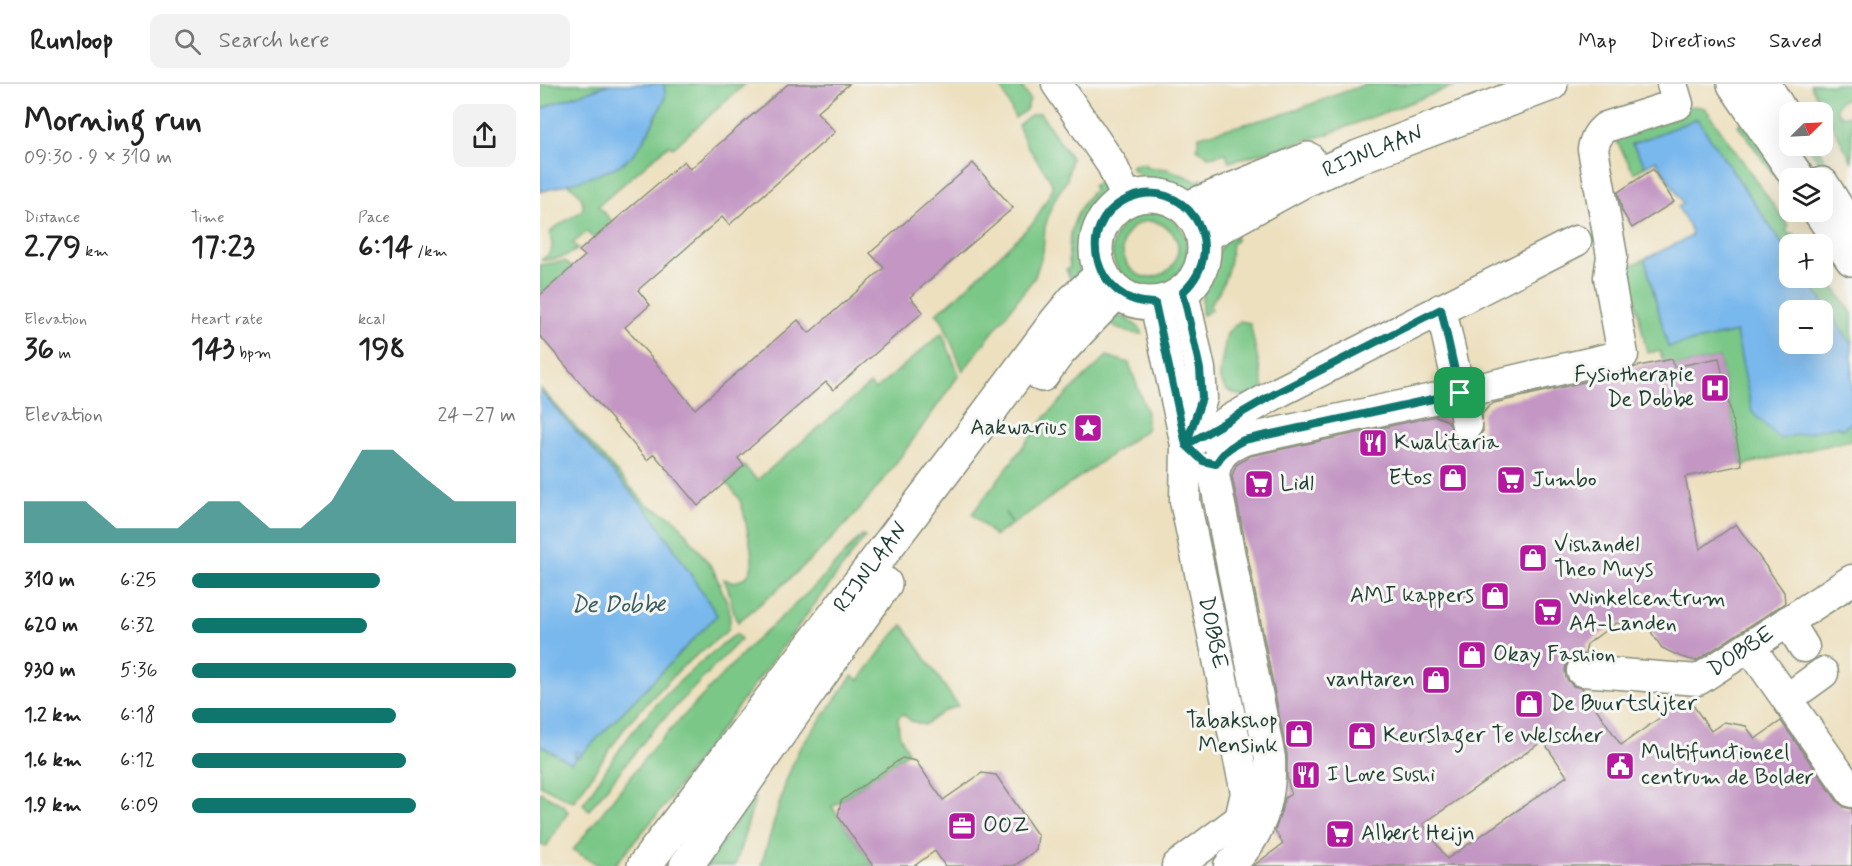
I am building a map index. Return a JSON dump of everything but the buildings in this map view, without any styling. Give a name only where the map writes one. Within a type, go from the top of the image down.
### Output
[{"type":"street","points":[[1057,84],[1112,165],[1127,199]]},
{"type":"street","name":"RIJNLAAN","points":[[1187,208],[1498,84]]},
{"type":"street","name":"RIJNLAAN","points":[[1203,236],[1301,183],[1358,157],[1551,84]]},
{"type":"street","points":[[1212,841],[1229,866],[1255,835],[1257,817],[1268,800],[1271,780],[1270,758],[1215,475],[1216,464],[1221,454],[1244,440],[1623,355],[1609,278],[1612,256],[1593,149],[1595,138],[1606,127],[1678,104],[1672,84]]},
{"type":"street","points":[[1734,84],[1791,168]]},
{"type":"street","points":[[1764,84],[1779,109]]},
{"type":"street","points":[[1148,194],[1168,197],[1187,208],[1200,226],[1203,236],[1204,257],[1197,277],[1169,298],[1135,301],[1110,283],[1096,256],[1100,227],[1111,211],[1127,199],[1148,194]]},
{"type":"street","points":[[1833,201],[1852,231]]},
{"type":"street","points":[[1827,222],[1852,259]]},
{"type":"street","points":[[1216,464],[1203,461],[1186,445],[1276,393],[1576,241]]},
{"type":"street","name":"RIJNLAAN","points":[[644,866],[959,452],[1054,323],[1074,300],[1110,283]]},
{"type":"street","name":"RIJNLAAN","points":[[686,866],[957,488],[1110,283]]},
{"type":"street","name":"DOBBE","points":[[1169,298],[1186,445],[1185,501],[1246,793],[1257,817]]},
{"type":"street","points":[[1441,309],[1467,425]]},
{"type":"street","points":[[1316,373],[1331,421]]},
{"type":"street","name":"DOBBE","points":[[1582,670],[1698,680],[1852,580]]},
{"type":"street","points":[[1788,621],[1804,647]]},
{"type":"street","points":[[1750,646],[1849,782]]},
{"type":"street","points":[[1787,699],[1823,673]]},
{"type":"street","points":[[1177,866],[1212,841],[1257,817]]},
{"type":"green space","points":[[540,84],[610,84],[540,110]]},
{"type":"green space","points":[[664,84],[745,84],[673,148],[669,145],[598,206],[613,222],[594,239],[587,232],[573,243],[578,249],[560,258],[541,260],[552,249],[551,231],[583,209],[579,194],[567,184],[614,168],[633,154],[664,101]]},
{"type":"green space","points":[[1000,84],[1020,84],[1030,99],[1026,110],[1015,118]]},
{"type":"green space","points":[[1366,84],[1459,84],[1325,135],[1229,162],[1226,153],[1210,157],[1197,149],[1199,136],[1287,113]]},
{"type":"green space","points":[[1810,84],[1852,84],[1852,94],[1836,108],[1839,115],[1848,115],[1852,121],[1852,162],[1833,127],[1833,102],[1820,102]]},
{"type":"green space","points":[[1693,106],[1705,108],[1779,213],[1779,222],[1785,222],[1789,227],[1786,230],[1788,234],[1779,234],[1779,239],[1697,119],[1632,144],[1646,166],[1634,173],[1611,131]]},
{"type":"green space","points":[[1040,113],[1071,158],[1067,180],[1050,210],[1045,227],[1043,252],[1035,277],[963,371],[942,320],[936,313],[949,304],[1034,222],[1051,192],[1052,184],[1027,146],[1018,125],[1031,115]]},
{"type":"green space","points":[[1747,119],[1783,168],[1779,168],[1779,182],[1738,125]]},
{"type":"green space","points":[[1815,156],[1823,156],[1829,168],[1822,168]]},
{"type":"green space","points":[[1146,163],[1146,167],[1168,169],[1199,182],[1201,179],[1209,186],[1190,191],[1183,190],[1146,179],[1131,168],[1133,165]]},
{"type":"green space","points":[[1833,174],[1843,192],[1844,207],[1833,188]]},
{"type":"green space","points":[[1101,180],[1103,192],[1088,228],[1080,270],[1071,281],[1066,269],[1070,268],[1069,246],[1073,225],[1082,206],[1095,189],[1092,186]]},
{"type":"green space","points":[[1150,211],[1168,216],[1180,227],[1186,240],[1187,254],[1183,268],[1174,279],[1161,286],[1144,286],[1134,283],[1122,275],[1114,262],[1112,252],[1117,233],[1130,218]],"holes":[[[1147,221],[1167,227],[1172,232],[1178,244],[1178,251],[1175,262],[1168,270],[1160,275],[1147,277],[1136,274],[1129,266],[1124,256],[1123,245],[1126,235],[1134,226]]]},
{"type":"green space","points":[[1236,235],[1236,242],[1232,243],[1230,261],[1223,284],[1209,306],[1212,309],[1202,315],[1202,297],[1216,257],[1225,241]]},
{"type":"green space","points":[[1645,259],[1668,347],[1736,332],[1752,412],[1837,426],[1842,429],[1852,422],[1852,440],[1742,465],[1719,358],[1674,367],[1663,361],[1660,351],[1647,353],[1628,267]]},
{"type":"green space","points":[[565,261],[572,268],[540,295],[540,265]]},
{"type":"green space","points":[[1833,287],[1852,313],[1852,345],[1833,317],[1833,300],[1821,300],[1813,288]]},
{"type":"green space","points":[[1111,316],[1128,320],[1142,331],[1142,334],[1130,333],[1105,322]]},
{"type":"green space","points":[[1240,321],[1250,323],[1264,389],[1245,396],[1226,390],[1220,380],[1227,333]]},
{"type":"green space","points":[[942,333],[959,375],[897,462],[857,512],[800,569],[738,622],[724,579],[731,582],[747,576],[751,570],[752,554],[741,504],[726,482],[744,466],[757,480],[870,384],[875,390]]},
{"type":"green space","points":[[1107,356],[1129,363],[1147,413],[1147,429],[1013,524],[1005,512],[1012,524],[995,536],[972,514],[1047,415]]},
{"type":"green space","points":[[540,388],[646,504],[675,519],[713,569],[729,607],[728,630],[681,668],[638,712],[574,801],[540,785],[540,745],[571,762],[581,757],[717,615],[654,518],[540,391]]},
{"type":"green space","points":[[862,535],[865,537],[671,798],[614,866],[600,866],[573,850],[653,748],[752,644],[815,586]]},
{"type":"green space","points":[[903,625],[958,706],[946,710],[924,725],[911,721],[903,714],[898,718],[899,733],[908,752],[832,807],[873,866],[761,866],[786,781],[798,751],[852,676],[859,680]]},
{"type":"green space","points":[[736,634],[741,639],[653,730],[589,810],[583,804],[638,725],[684,677]]},
{"type":"green space","points":[[540,792],[563,805],[568,812],[546,847],[540,844]]},
{"type":"green space","points":[[754,796],[755,800],[735,866],[706,866]]},
{"type":"water","points":[[610,84],[664,84],[664,101],[643,140],[633,154],[619,165],[540,192],[540,110]]},
{"type":"water","points":[[1697,119],[1779,239],[1779,288],[1813,288],[1821,300],[1779,300],[1779,354],[1833,354],[1833,317],[1852,345],[1852,422],[1842,429],[1837,426],[1779,439],[1752,412],[1736,332],[1668,347],[1645,259],[1690,237],[1692,232],[1678,207],[1683,203],[1656,160],[1646,166],[1632,144]]},
{"type":"water","name":"De Dobbe","points":[[540,391],[654,518],[717,615],[581,755],[579,750],[580,757],[576,757],[575,750],[575,758],[571,763],[540,745]]},
{"type":"place","name":"Fysiotherapie De Dobbe","points":[[1715,388]]},
{"type":"place","name":"Aakwarius","points":[[1088,428]]},
{"type":"place","name":"Kwalitaria","points":[[1373,443]]},
{"type":"place","name":"Etos","points":[[1453,478]]},
{"type":"place","name":"Jumbo","points":[[1511,480]]},
{"type":"place","name":"Lidl","points":[[1259,484]]},
{"type":"place","name":"Vishandel Theo Muys","points":[[1533,558]]},
{"type":"place","name":"AMI kappers","points":[[1495,596]]},
{"type":"place","name":"Winkelcentrum AA-Landen","points":[[1548,612]]},
{"type":"place","name":"Okay Fashion","points":[[1472,655]]},
{"type":"place","name":"vanHaren","points":[[1436,680]]},
{"type":"place","name":"De Buurtslijter","points":[[1529,704]]},
{"type":"place","name":"Tabakshop Mensink","points":[[1299,734]]},
{"type":"place","name":"Keurslager Te Welscher","points":[[1362,736]]},
{"type":"place","name":"Multifunctioneel centrum de Bolder","points":[[1620,766]]},
{"type":"place","name":"I Love Sushi","points":[[1306,775]]},
{"type":"place","name":"OOZ","points":[[962,826]]},
{"type":"place","name":"Albert Heijn","points":[[1340,834]]},
{"type":"route","points":[[1460,393],[1244,440],[1221,454],[1216,464],[1203,461],[1186,445],[1155,303],[1145,303],[1125,297],[1109,284],[1102,274],[1096,256],[1100,227],[1119,204],[1127,199],[1148,194],[1168,197],[1178,202],[1187,208],[1200,226],[1204,257],[1197,277],[1183,292],[1200,369],[1202,398],[1186,445],[1276,393],[1441,309],[1460,393]]}]
